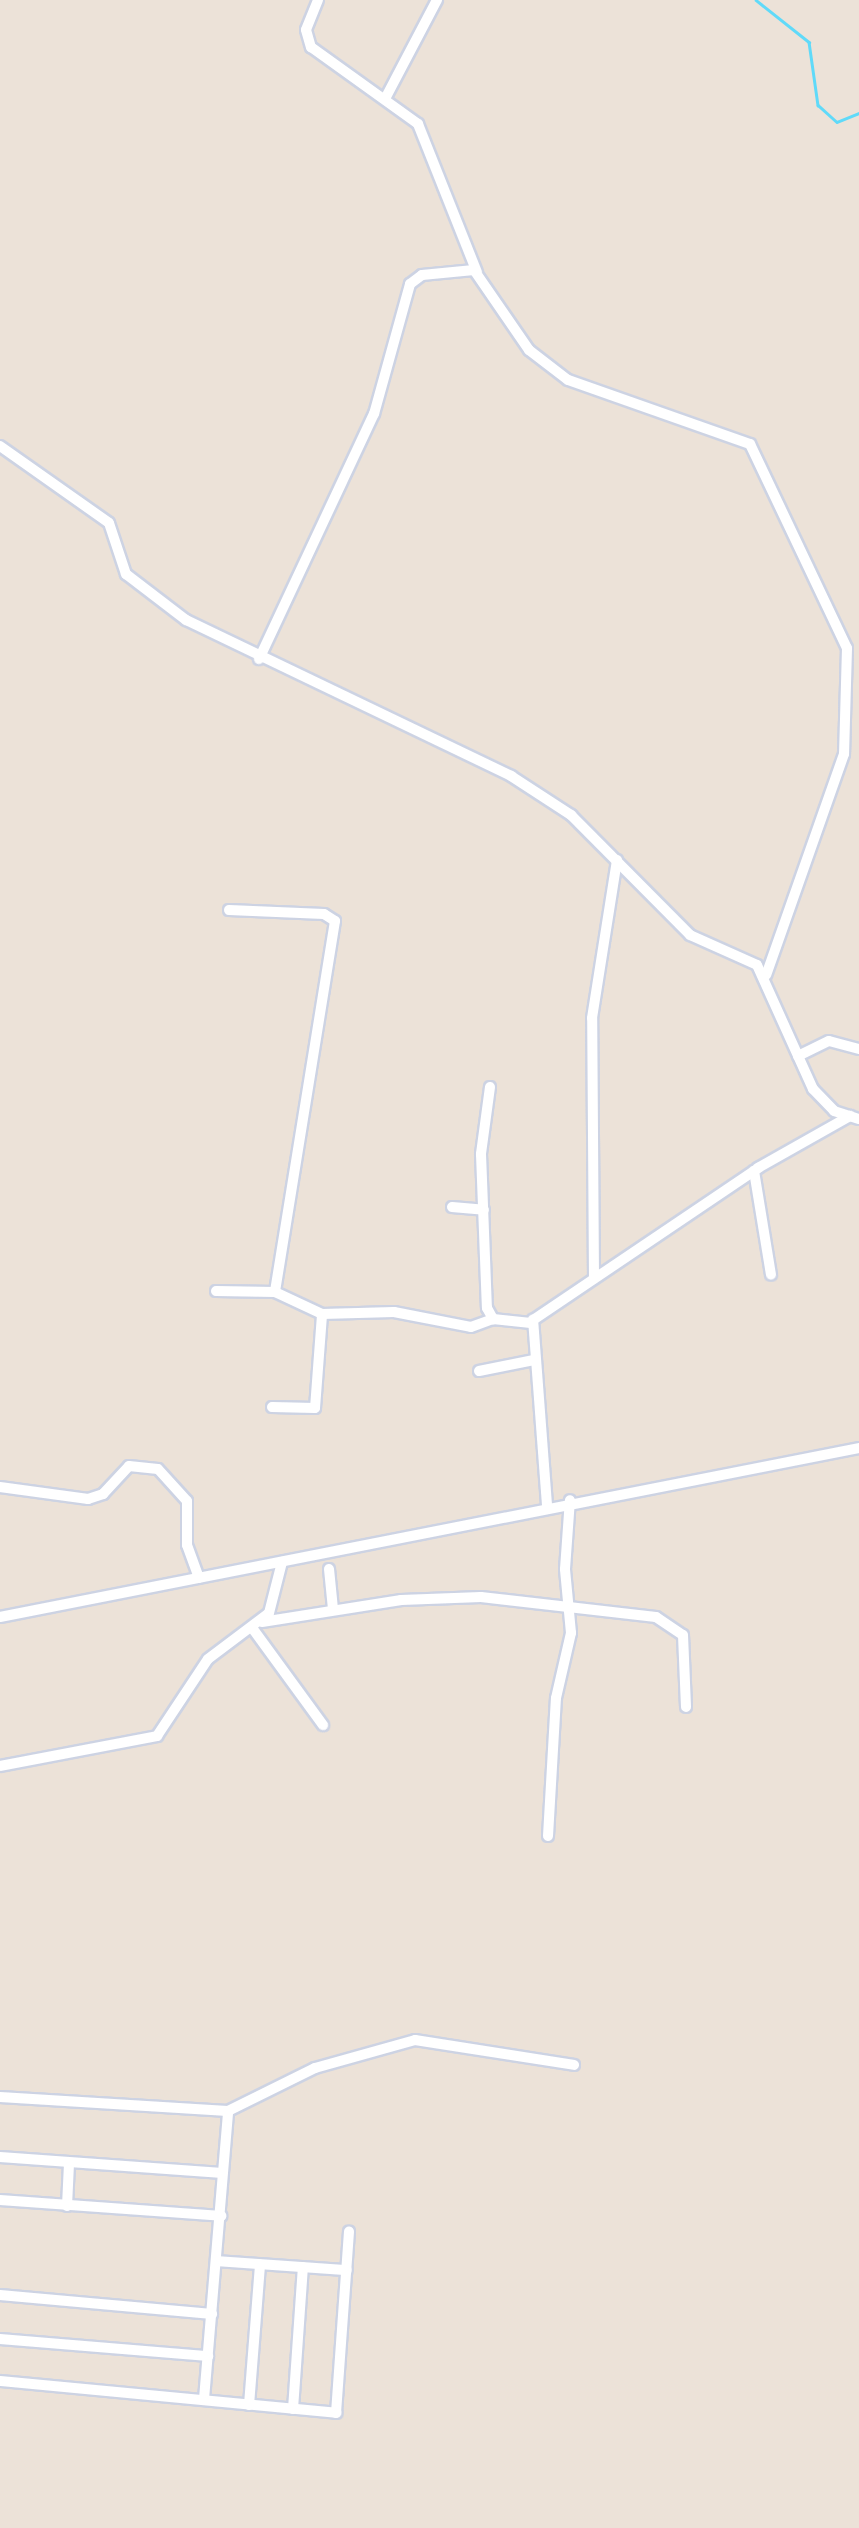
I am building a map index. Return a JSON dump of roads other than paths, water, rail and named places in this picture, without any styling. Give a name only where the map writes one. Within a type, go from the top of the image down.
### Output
[{"type":"street","points":[[318,0],[306,30],[311,47],[386,97],[418,124],[429,143],[477,272],[529,350],[568,380],[723,429],[750,444],[853,648],[844,754],[766,975]]},
{"type":"street","points":[[386,97],[437,0]]},
{"type":"street","points":[[259,659],[374,414],[410,284],[455,268],[477,272]]},
{"type":"street","points":[[0,446],[109,523],[131,580],[186,620],[259,659],[511,776],[571,815],[690,935],[766,975],[798,1056],[819,1097],[855,1118]]},
{"type":"street","points":[[594,1278],[592,1018],[617,860]]},
{"type":"street","points":[[229,909],[324,914],[335,922],[275,1292]]},
{"type":"street","points":[[798,1056],[829,1041],[859,1049]]},
{"type":"street","points":[[490,1087],[481,1154],[493,1319]]},
{"type":"street","points":[[216,1291],[275,1292],[322,1314],[394,1312],[466,1326],[493,1319],[531,1323],[754,1171],[855,1118]]},
{"type":"street","points":[[754,1171],[771,1275]]},
{"type":"street","points":[[452,1208],[484,1210]]},
{"type":"street","points":[[272,1407],[315,1408],[322,1314]]},
{"type":"street","points":[[531,1323],[547,1505]]},
{"type":"street","points":[[479,1371],[534,1360]]},
{"type":"street","points":[[0,1617],[282,1562],[570,1500],[859,1448]]},
{"type":"street","points":[[0,1487],[88,1499],[103,1494],[129,1466],[158,1469],[187,1501],[187,1545],[199,1578]]},
{"type":"street","points":[[548,1836],[555,1698],[571,1633],[566,1604],[570,1500]]},
{"type":"street","points":[[258,1626],[273,1605],[282,1562]]},
{"type":"street","points":[[329,1569],[333,1609]]},
{"type":"street","points":[[0,1766],[24,1766],[157,1735],[171,1724],[208,1659],[258,1626],[333,1609],[481,1597],[566,1604],[656,1616],[677,1626],[686,1655],[686,1707]]},
{"type":"street","points":[[258,1626],[323,1724]]},
{"type":"street","points":[[0,2097],[228,2111],[315,2068],[393,2043],[477,2047],[574,2065]]},
{"type":"street","points":[[204,2399],[228,2111]]},
{"type":"street","points":[[0,2157],[222,2174]]},
{"type":"street","points":[[66,2206],[69,2163]]},
{"type":"street","points":[[0,2200],[220,2216]]},
{"type":"street","points":[[0,2381],[336,2413],[349,2231]]},
{"type":"street","points":[[217,2260],[346,2270]]},
{"type":"street","points":[[249,2405],[260,2264]]},
{"type":"street","points":[[293,2409],[303,2267]]},
{"type":"street","points":[[0,2295],[212,2314]]},
{"type":"street","points":[[0,2339],[208,2356]]},
{"type":"waterway","points":[[756,0],[809,42],[818,105],[837,122],[859,113]]}]
